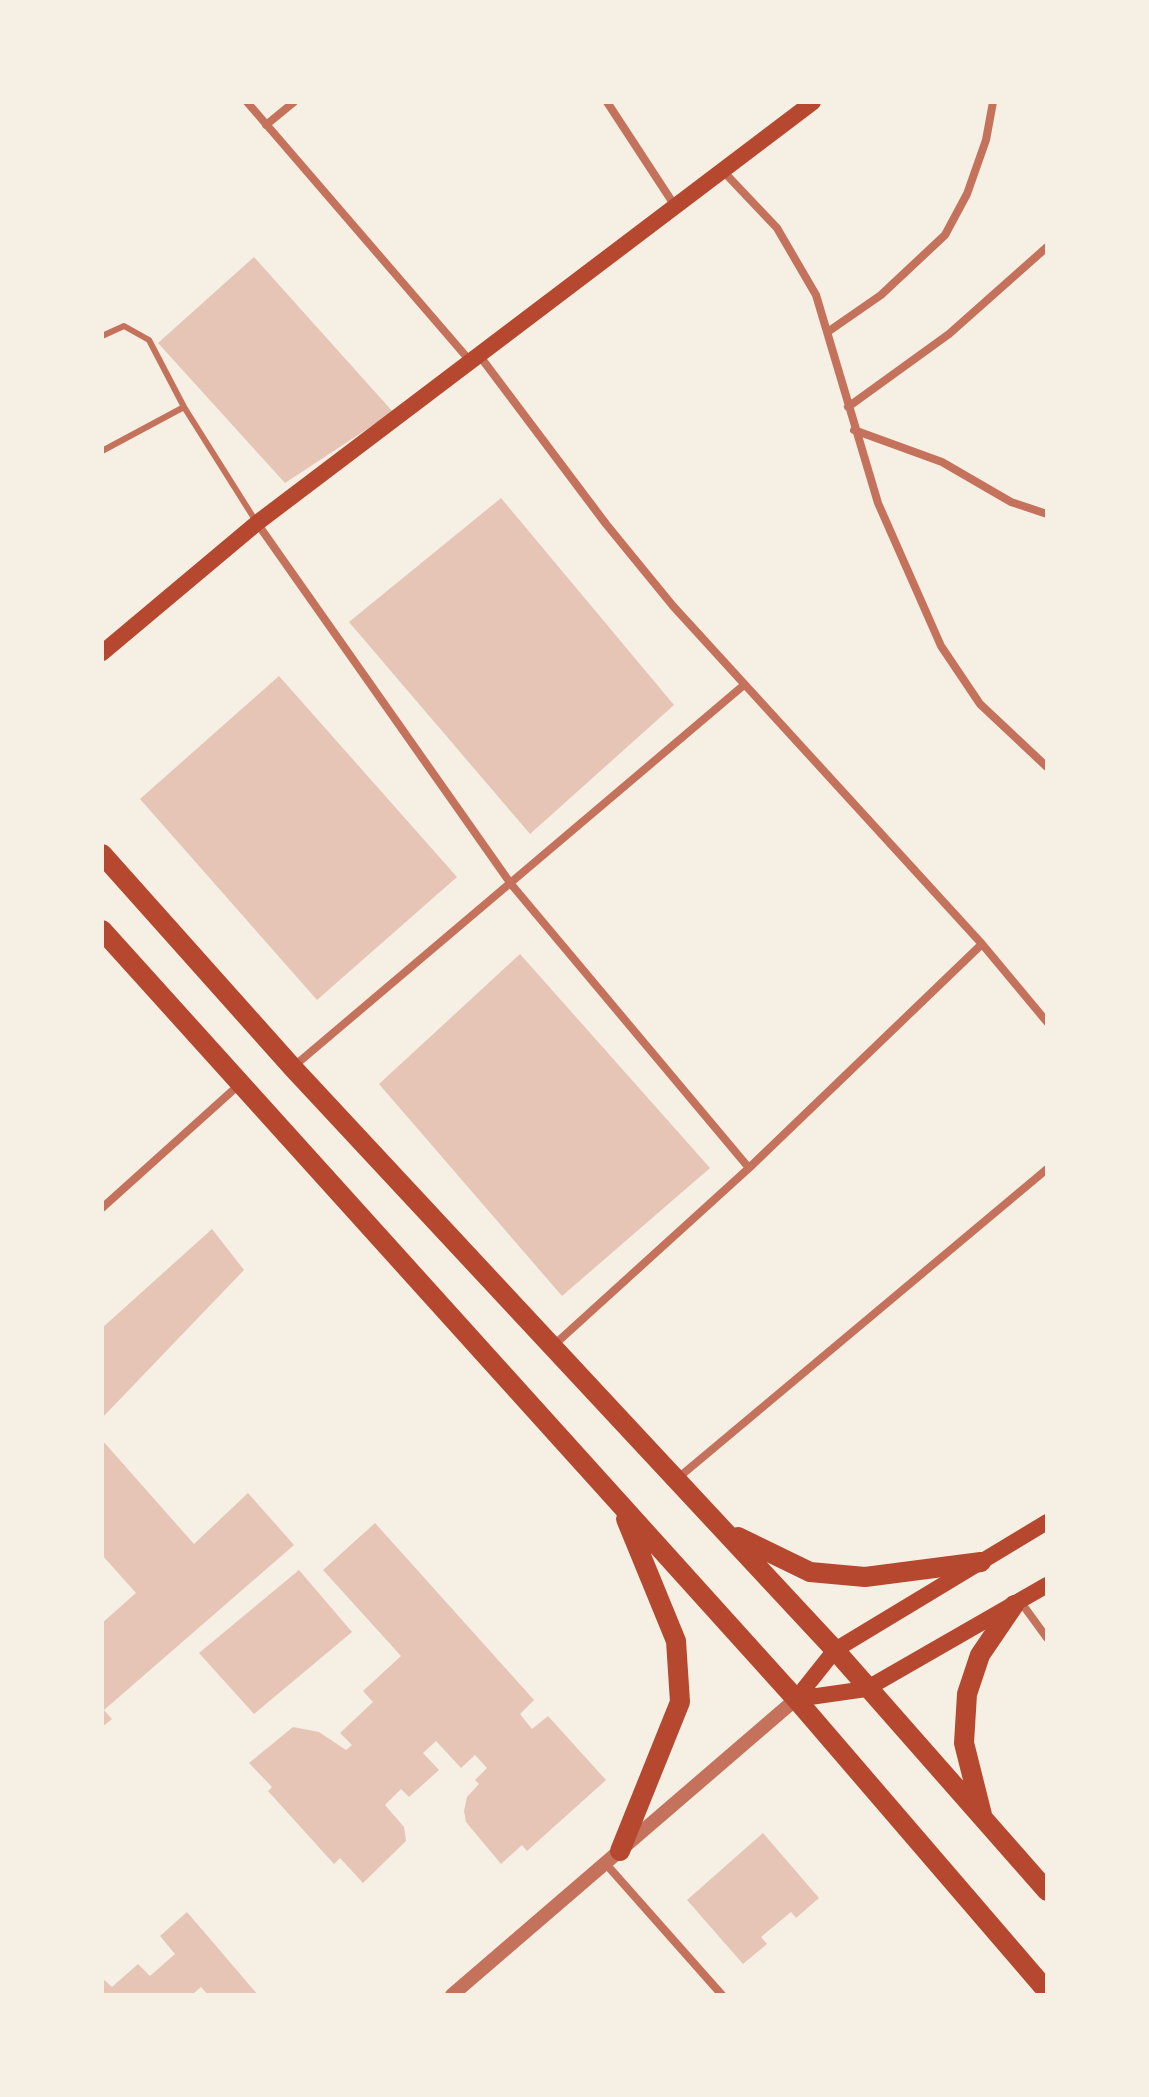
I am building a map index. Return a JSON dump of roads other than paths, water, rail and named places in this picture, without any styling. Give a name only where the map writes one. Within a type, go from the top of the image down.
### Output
[{"type":"main road","points":[[102,653],[257,523],[813,102]]},
{"type":"main road","points":[[102,854],[293,1068],[835,1650],[866,1689],[1047,1891]]},
{"type":"main road","points":[[102,930],[796,1699],[1047,1991]]},
{"type":"main road","points":[[613,1857],[680,1702],[676,1641],[620,1504]]},
{"type":"main road","points":[[796,1699],[835,1650],[1047,1522]]},
{"type":"main road","points":[[726,1531],[810,1572],[865,1577],[981,1562]]},
{"type":"main road","points":[[796,1699],[866,1689],[1047,1585]]},
{"type":"main road","points":[[983,1819],[964,1743],[967,1694],[980,1655],[1017,1603]]},
{"type":"street","points":[[247,102],[475,358],[606,524],[744,685],[982,944],[1047,1021]]},
{"type":"street","points":[[266,125],[294,102]]},
{"type":"street","points":[[607,102],[675,206]]},
{"type":"street","points":[[829,331],[881,295],[945,235],[967,194],[986,140],[993,102]]},
{"type":"street","points":[[722,170],[777,228],[816,295],[878,503],[941,646],[980,704],[1047,767]]},
{"type":"street","points":[[848,407],[949,334],[1047,247]]},
{"type":"street","points":[[854,430],[942,462],[1011,502],[1047,514]]},
{"type":"street","points":[[257,523],[511,884],[749,1168]]},
{"type":"street","points":[[293,1068],[744,685]]},
{"type":"street","points":[[554,1345],[749,1168],[982,944]]},
{"type":"street","points":[[102,1208],[241,1083]]},
{"type":"street","points":[[678,1478],[1047,1169]]},
{"type":"street","points":[[1017,1603],[1047,1638]]},
{"type":"street","points":[[452,1995],[796,1699]]},
{"type":"street","points":[[613,1857],[722,1995]]},
{"type":"lane","points":[[102,336],[124,326],[149,340],[184,407],[257,523]]},
{"type":"lane","points":[[102,451],[184,407]]}]
